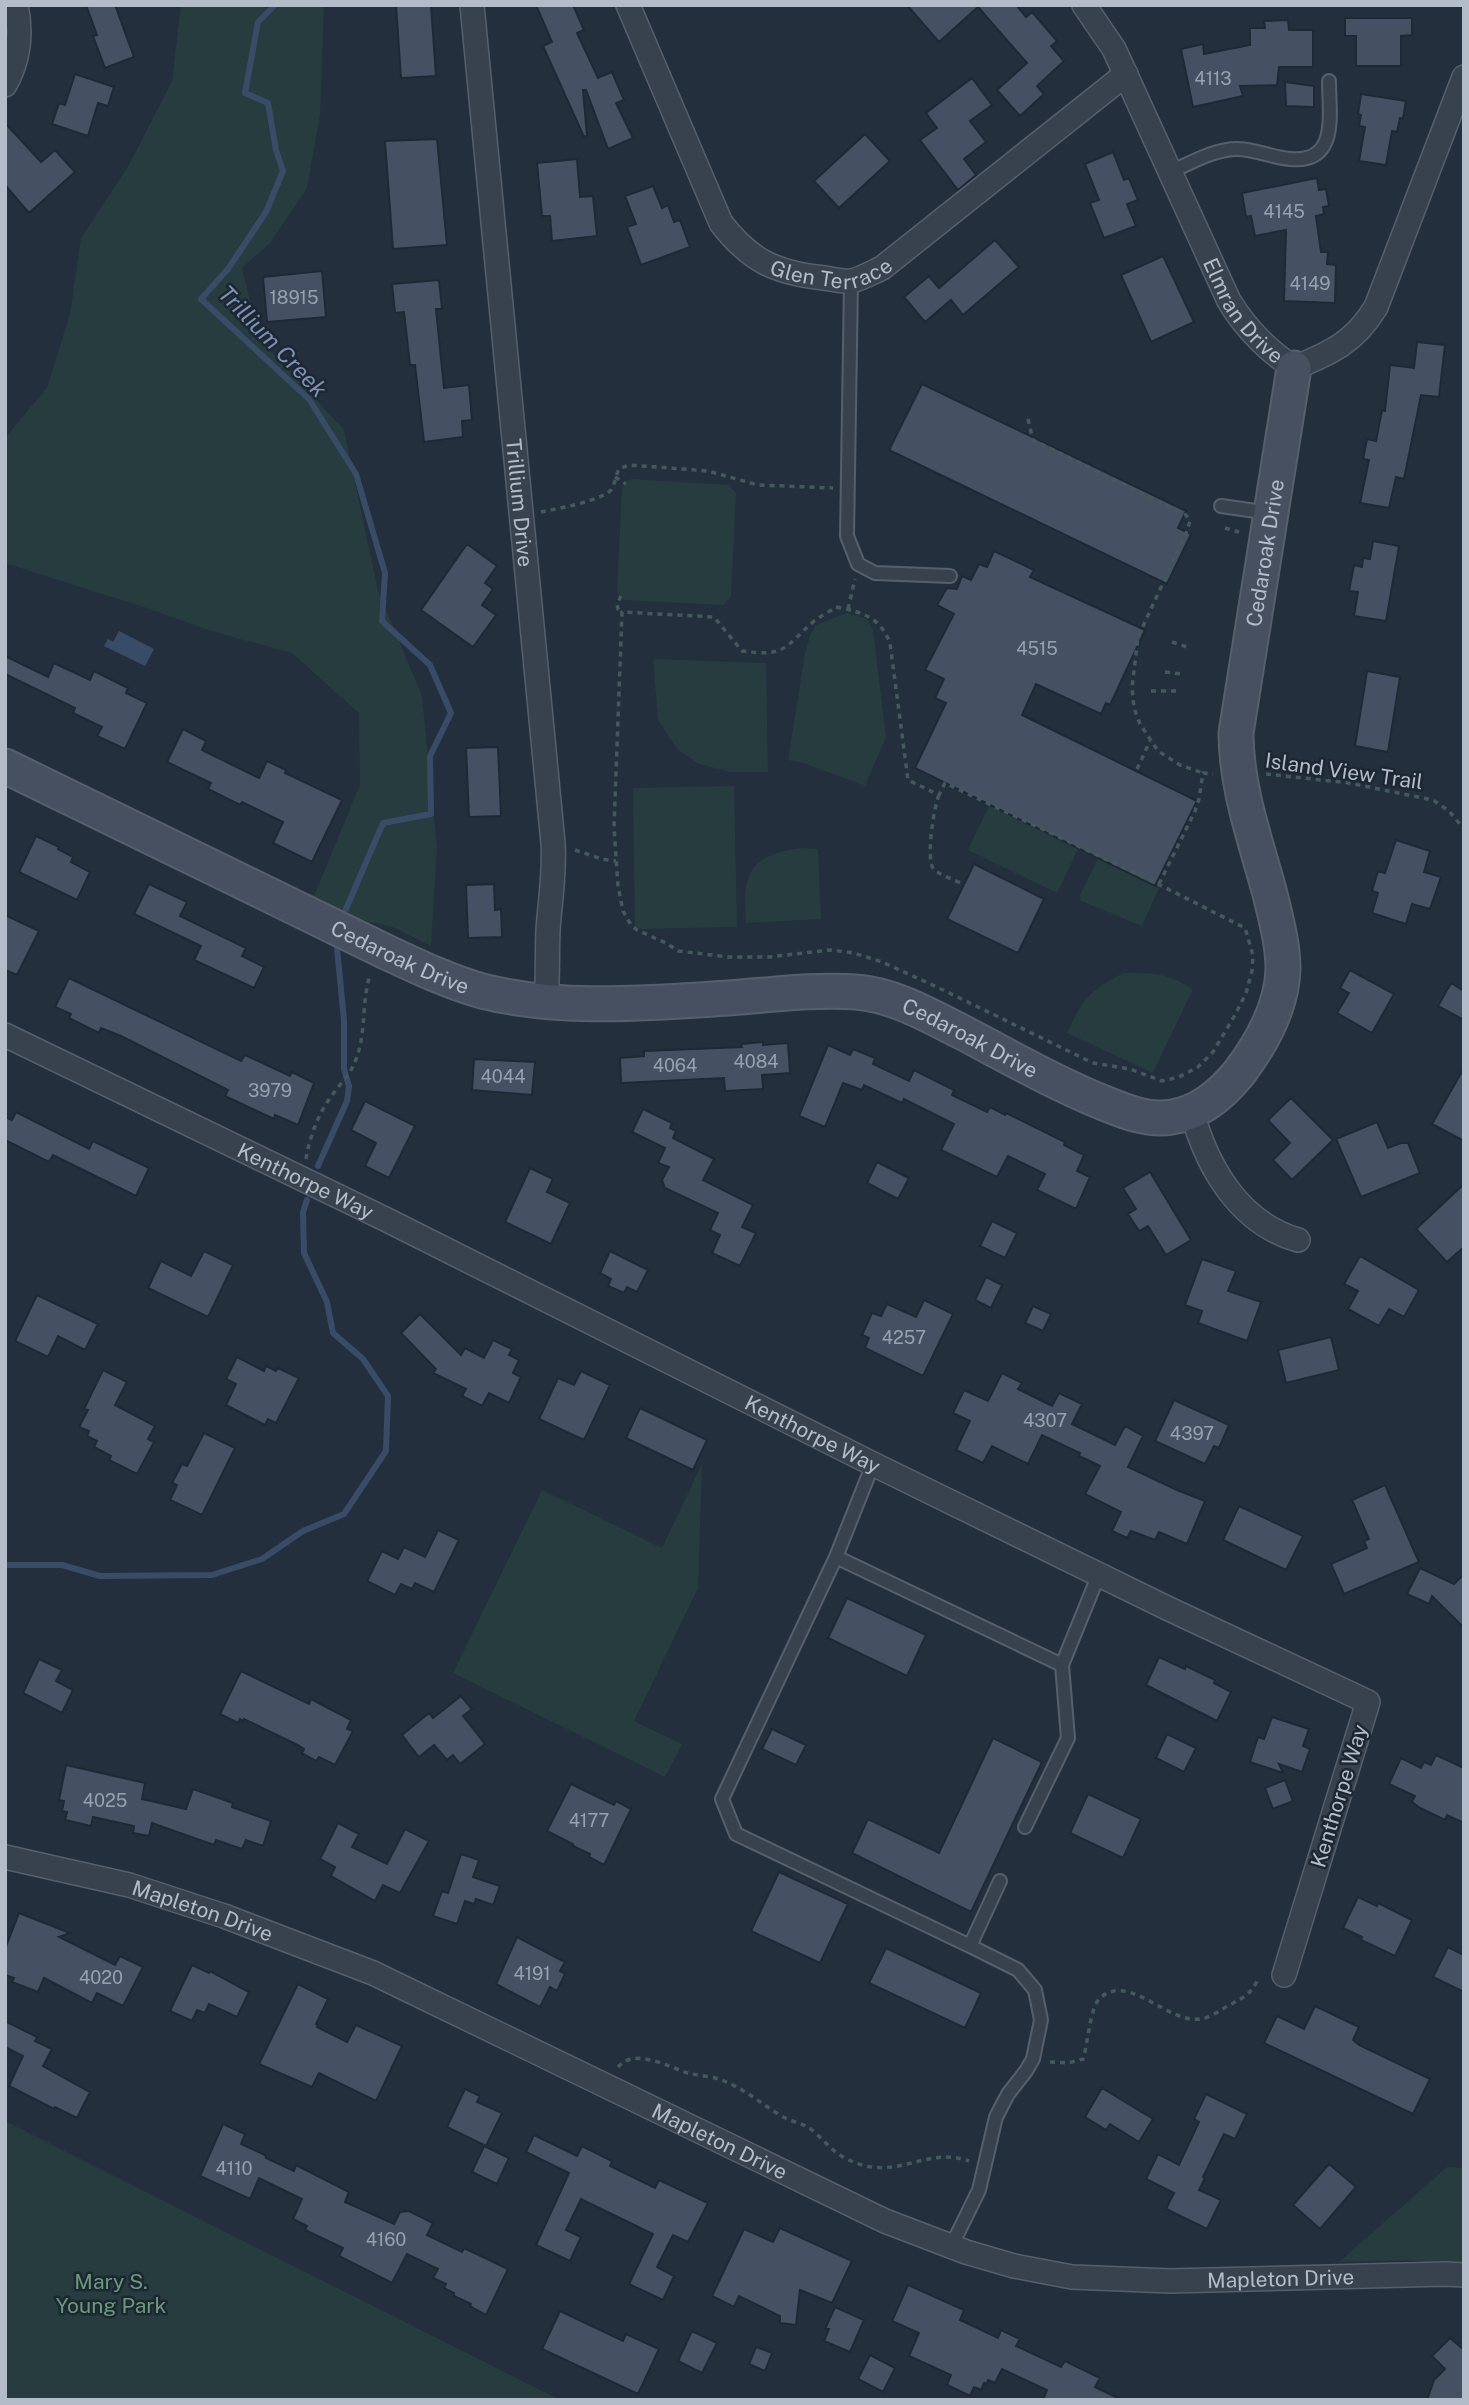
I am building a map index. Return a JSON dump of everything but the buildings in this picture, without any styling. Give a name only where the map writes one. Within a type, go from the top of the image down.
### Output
[{"type":"street","points":[[5,85],[16,58],[19,37],[16,5]]},
{"type":"street","name":"Trillium Drive","points":[[472,5],[555,868],[548,932],[550,961],[547,1002]]},
{"type":"street","name":"Glen Terrace","points":[[628,5],[721,223],[748,253],[794,275],[851,281],[882,268],[1126,74]]},
{"type":"street","name":"Elmran Drive","points":[[1084,5],[1114,49],[1216,275],[1238,317],[1262,343],[1294,368],[1344,344],[1365,324],[1376,307],[1464,77]]},
{"type":"street","name":"Cedaroak Drive","points":[[5,766],[382,950],[440,976],[482,990],[547,1002],[638,1003],[858,992],[918,1010],[1057,1082],[1138,1116],[1171,1118],[1192,1112],[1213,1100],[1243,1067],[1264,1034],[1282,986],[1281,943],[1238,775],[1236,755],[1259,524],[1294,368]]},
{"type":"street","name":"Kenthorpe Way","points":[[5,1035],[301,1178],[873,1464],[1368,1702],[1284,1975]]},
{"type":"street","points":[[1192,1112],[1209,1163],[1239,1204],[1259,1222],[1282,1236],[1298,1240]]},
{"type":"street","name":"Mapleton Drive","points":[[5,1857],[129,1885],[225,1916],[373,1973],[885,2221],[951,2247],[1014,2266],[1072,2277],[1170,2281],[1464,2275]]},
{"type":"lane","points":[[1170,172],[1219,151],[1237,149],[1291,159],[1313,158],[1324,147],[1329,128],[1329,81]]},
{"type":"lane","points":[[851,281],[848,536],[858,564],[875,573],[950,576]]},
{"type":"lane","points":[[1221,506],[1259,524]]},
{"type":"lane","points":[[873,1464],[836,1558],[722,1799],[736,1834],[1018,1970],[1035,1990],[1041,2020],[1032,2061],[1008,2094],[996,2117],[976,2198],[951,2247]]},
{"type":"lane","points":[[836,1558],[1062,1665]]},
{"type":"lane","points":[[1025,1827],[1068,1738],[1062,1665],[1099,1574]]},
{"type":"lane","points":[[970,1946],[1000,1881]]},
{"type":"path","points":[[1028,419],[1033,440],[1099,470],[1186,515],[1190,522]]},
{"type":"path","points":[[522,517],[567,507],[603,495],[612,488],[619,469],[629,465],[708,471],[758,485],[819,485]]},
{"type":"path","points":[[615,477],[626,484]]},
{"type":"path","points":[[1196,520],[1190,522],[1144,629],[1138,637],[1134,708],[1150,741],[1168,760],[1215,775]]},
{"type":"path","points":[[1225,528],[1259,524]]},
{"type":"path","points":[[848,609],[858,564]]},
{"type":"path","points":[[621,596],[617,604],[622,612],[714,617],[742,651],[763,654],[784,649],[795,642],[814,620],[836,607],[862,611],[875,619],[886,631],[890,643],[908,780],[939,795]]},
{"type":"path","points":[[622,612],[614,827],[623,911],[636,930],[678,951],[729,957],[769,957],[830,950],[854,953],[882,962],[937,987],[1093,1063],[1130,1069],[1162,1081],[1179,1077],[1198,1067],[1213,1052],[1246,993],[1253,955],[1245,929],[1241,925],[945,783],[932,818],[931,862],[937,871],[963,884]]},
{"type":"path","points":[[1172,642],[1187,647]]},
{"type":"path","points":[[1165,672],[1182,674]]},
{"type":"path","points":[[1151,691],[1180,691]]},
{"type":"path","points":[[1137,769],[1150,741]]},
{"type":"path","points":[[1158,884],[1195,811],[1203,773]]},
{"type":"path","name":"Island View Trail","points":[[1263,774],[1349,783],[1433,800],[1449,811],[1464,829]]},
{"type":"path","points":[[553,843],[616,861]]},
{"type":"path","points":[[301,1178],[313,1129],[354,1065],[363,1041],[369,981],[382,950]]},
{"type":"path","points":[[1032,2061],[1068,2063],[1083,2059],[1089,2043],[1093,2011],[1099,1998],[1113,1991],[1127,1990],[1185,2019],[1202,2019],[1247,1996],[1257,1981]]},
{"type":"path","points":[[614,2071],[621,2063],[638,2059],[722,2080],[745,2091],[785,2118],[807,2127],[843,2157],[865,2166],[889,2169],[944,2156],[960,2158],[984,2168]]},
{"type":"green space","points":[[181,5],[324,5],[320,115],[307,188],[270,243],[242,268],[259,338],[344,430],[378,591],[422,696],[437,847],[431,946],[393,927],[366,921],[314,896],[360,785],[359,713],[292,653],[208,630],[5,563],[5,438],[47,388],[70,314],[81,238],[129,165],[172,81]]},
{"type":"green space","points":[[631,479],[729,485],[736,493],[731,597],[723,605],[625,600],[617,592],[622,487]]},
{"type":"green space","points":[[847,613],[867,619],[873,630],[886,737],[865,786],[804,763],[788,760],[810,636],[816,625]]},
{"type":"green space","points":[[653,659],[766,663],[768,772],[730,772],[699,764],[677,749],[658,720]]},
{"type":"green space","points":[[734,786],[737,927],[635,929],[633,788]]},
{"type":"green space","points":[[989,806],[1078,849],[1057,893],[968,850]]},
{"type":"green space","points":[[801,848],[818,849],[821,919],[746,923],[746,891],[752,869],[770,856]]},
{"type":"green space","points":[[1098,859],[1159,888],[1142,926],[1081,901],[1080,895]]},
{"type":"green space","points":[[1124,973],[1160,975],[1193,989],[1153,1073],[1067,1033],[1078,1012],[1095,990]]},
{"type":"green space","points":[[702,1464],[698,1588],[634,1721],[682,1744],[665,1777],[453,1673],[542,1490],[662,1548]]},
{"type":"green space","name":"Mary S. Young Park","points":[[5,2121],[560,2400],[5,2400]]},
{"type":"green space","points":[[1447,2167],[1464,2168],[1464,2263],[1409,2260],[1339,2262]]},
{"type":"water","points":[[119,631],[154,649],[145,666],[104,646],[108,639],[113,642]]},
{"type":"waterway","name":"Trillium Creek","points":[[275,5],[258,22],[245,93],[268,103],[276,150],[283,171],[266,212],[228,269],[201,299],[309,399],[356,474],[385,573],[382,621],[430,665],[451,713],[430,756],[431,814],[383,823],[346,909]]},
{"type":"waterway","name":"Trillium Creek","points":[[318,1166],[347,1101],[349,1086],[344,1069],[344,1020],[337,948]]},
{"type":"waterway","name":"Trillium Creek","points":[[5,1565],[62,1565],[100,1576],[212,1575],[262,1559],[303,1531],[344,1514],[386,1451],[388,1396],[363,1359],[333,1333],[327,1302],[304,1253],[303,1212],[307,1200]]}]
